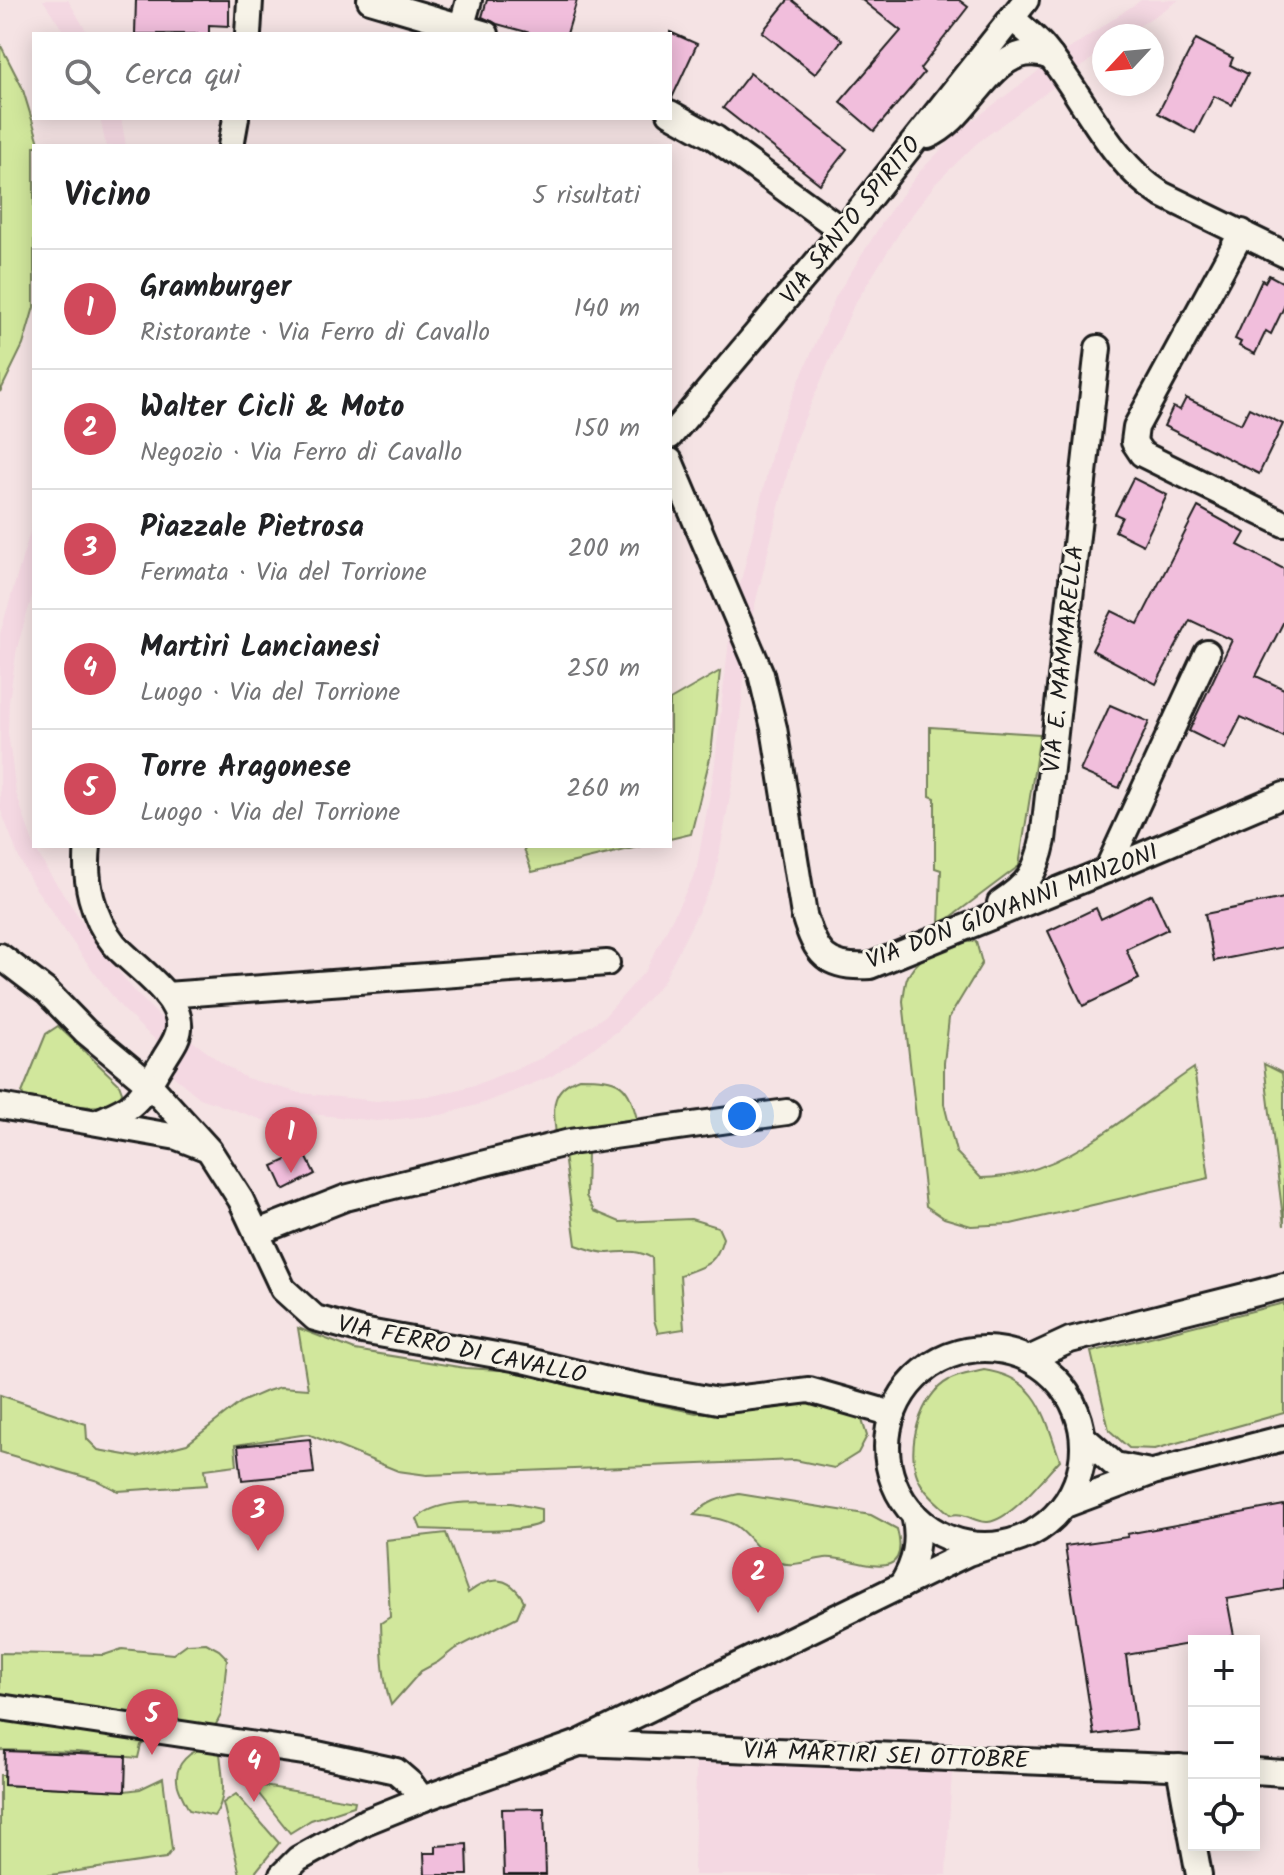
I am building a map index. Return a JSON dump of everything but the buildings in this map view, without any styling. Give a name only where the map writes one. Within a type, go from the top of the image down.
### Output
[{"type":"street","points":[[248,32],[250,0]]},
{"type":"street","points":[[370,0],[481,32]]},
{"type":"street","points":[[462,25],[469,0]]},
{"type":"street","points":[[1019,9],[1111,143],[1145,184],[1284,254]]},
{"type":"street","name":"VIA SANTO SPIRITO","points":[[672,434],[843,231],[1019,9]]},
{"type":"street","points":[[914,142],[949,124],[1007,59],[1028,52],[1051,57]]},
{"type":"street","points":[[672,114],[715,138],[843,231]]},
{"type":"street","points":[[231,144],[236,120]]},
{"type":"street","points":[[1242,232],[1136,427],[1134,442],[1142,454],[1284,524]]},
{"type":"street","name":"VIA E. MAMMARELLA","points":[[958,931],[1023,887],[1037,867],[1043,840],[1098,348]]},
{"type":"street","name":"VIA DON GIOVANNI MINZONI","points":[[672,466],[761,674],[777,743],[804,915],[811,937],[830,962],[870,966],[1284,795]]},
{"type":"street","points":[[1107,870],[1207,653]]},
{"type":"street","points":[[88,848],[89,894],[100,922],[113,943],[166,995],[176,1010],[180,1032],[149,1084],[131,1105],[98,1122]]},
{"type":"street","name":"VIA FERRO DI CAVALLO","points":[[0,956],[47,992],[85,1031],[149,1084],[209,1150],[241,1200],[283,1289],[315,1318],[362,1331],[718,1401],[809,1390],[893,1414]]},
{"type":"street","points":[[166,995],[607,963]]},
{"type":"street","points":[[0,1106],[177,1137],[209,1150]]},
{"type":"street","points":[[256,1233],[345,1198],[555,1145],[787,1112]]},
{"type":"street","points":[[1029,1359],[1070,1340],[1284,1286]]},
{"type":"street","points":[[282,1875],[298,1859],[320,1845],[376,1817],[579,1743],[968,1553],[1021,1538],[1045,1525],[1065,1505],[1083,1461],[1083,1437],[1078,1413],[1066,1391],[1050,1373],[1029,1359],[1003,1350],[975,1348],[948,1355],[924,1369],[905,1389],[893,1414],[887,1443],[889,1465],[896,1486],[914,1514],[931,1528],[971,1544],[993,1545]]},
{"type":"street","points":[[1083,1437],[1115,1465],[1153,1472]]},
{"type":"street","points":[[1065,1505],[1153,1472],[1284,1438]]},
{"type":"street","points":[[901,1586],[915,1559],[914,1514]]},
{"type":"street","points":[[0,1707],[330,1757],[396,1771],[422,1799]]},
{"type":"street","name":"VIA MARTIRI SEI OTTOBRE","points":[[579,1743],[1187,1767]]},
{"type":"street","points":[[1187,1767],[1199,1875]]},
{"type":"street","points":[[1260,1771],[1284,1773]]},
{"type":"shaded area","points":[[43,0],[68,0],[87,32],[64,32]]},
{"type":"shaded area","points":[[1141,0],[1179,0],[1142,24],[1106,24]]},
{"type":"shaded area","points":[[1092,33],[1092,59],[977,143],[935,184],[903,227],[854,305],[796,438],[750,625],[734,774],[715,878],[663,982],[618,1031],[552,1076],[484,1103],[441,1115],[377,1121],[311,1114],[289,1129],[200,1098],[172,1075],[181,1060],[120,1006],[85,960],[32,883],[0,808],[0,634],[32,525],[32,597],[17,648],[9,701],[8,732],[16,793],[32,848],[35,848],[101,949],[135,992],[158,1015],[246,1078],[300,1093],[377,1101],[438,1095],[478,1084],[542,1058],[605,1016],[646,970],[696,872],[714,771],[731,622],[777,432],[836,296],[887,215],[920,171],[964,127]]},
{"type":"shaded area","points":[[100,120],[121,120],[126,144],[106,144]]},
{"type":"shaded area","points":[[696,1763],[952,1772],[946,1875],[694,1875]]},
{"type":"green space","points":[[0,44],[22,87],[39,144],[32,144],[32,314],[23,345],[0,392]]},
{"type":"green space","points":[[720,671],[711,754],[691,834],[672,839],[672,699]]},
{"type":"green space","points":[[930,727],[1040,734],[1019,866],[939,926],[941,870],[935,868],[935,798],[930,796]]},
{"type":"green space","points":[[524,848],[634,848],[532,872]]},
{"type":"green space","points":[[976,941],[982,963],[949,1018],[944,1104],[956,1152],[981,1178],[1012,1175],[1068,1155],[1094,1140],[1194,1068],[1209,1178],[1011,1224],[971,1226],[944,1218],[926,1206],[903,1001],[905,985],[914,967],[929,954]]},
{"type":"green space","points":[[58,1026],[119,1084],[122,1092],[119,1101],[108,1105],[84,1106],[24,1096],[22,1093],[46,1034]]},
{"type":"green space","points":[[1264,1064],[1282,1073],[1284,1226]]},
{"type":"green space","points":[[579,1078],[605,1079],[620,1085],[630,1099],[638,1123],[556,1135],[554,1116],[558,1093]]},
{"type":"green space","points":[[587,1152],[586,1196],[594,1211],[620,1222],[691,1219],[718,1227],[723,1238],[717,1254],[703,1266],[680,1275],[684,1329],[658,1333],[654,1320],[652,1258],[636,1252],[608,1253],[576,1245],[564,1155]]},
{"type":"green space","points":[[1284,1303],[1284,1413],[1155,1449],[1129,1448],[1109,1430],[1091,1352]]},
{"type":"green space","points":[[298,1328],[355,1350],[465,1368],[518,1371],[578,1388],[696,1413],[812,1401],[838,1405],[862,1420],[867,1436],[858,1453],[834,1468],[795,1460],[427,1475],[398,1471],[308,1434],[235,1445],[237,1465],[205,1469],[207,1485],[118,1491],[98,1481],[0,1452],[0,1395],[86,1424],[87,1439],[98,1450],[137,1457],[187,1444],[241,1402],[280,1387],[308,1389]]},
{"type":"green space","points":[[984,1370],[1002,1374],[1028,1390],[1043,1414],[1060,1460],[1017,1506],[988,1522],[951,1515],[937,1503],[918,1478],[913,1453],[914,1438],[923,1410],[939,1387],[957,1376]]},
{"type":"green space","points":[[739,1494],[871,1515],[897,1529],[900,1548],[896,1559],[888,1565],[877,1566],[836,1558],[783,1564],[766,1555],[745,1533],[730,1523],[694,1515],[704,1506]]},
{"type":"green space","points":[[512,1503],[541,1509],[541,1523],[516,1529],[449,1530],[421,1529],[417,1519],[426,1512],[449,1504]]},
{"type":"green space","points":[[446,1533],[468,1593],[484,1583],[499,1580],[512,1586],[524,1601],[517,1617],[453,1650],[421,1671],[391,1705],[384,1675],[381,1623],[390,1617],[386,1540]]},
{"type":"green space","points":[[206,1643],[227,1658],[221,1715],[214,1728],[0,1697],[0,1653],[104,1655],[122,1649],[173,1654],[187,1644]]},
{"type":"green space","points":[[0,1718],[147,1741],[141,1745],[138,1758],[77,1752],[0,1750]]},
{"type":"green space","points":[[211,1747],[220,1753],[223,1778],[223,1794],[214,1816],[189,1810],[177,1778],[185,1759],[197,1750]]},
{"type":"green space","points":[[0,1775],[4,1775],[4,1785],[125,1791],[140,1789],[163,1778],[172,1850],[166,1858],[51,1875],[0,1875]]},
{"type":"green space","points":[[251,1784],[355,1801],[354,1806],[311,1820],[290,1833]]},
{"type":"green space","points":[[236,1794],[279,1843],[253,1875],[240,1875],[223,1803]]},
{"type":"place","name":"Gramburger","points":[[291,1173]]},
{"type":"place","name":"Piazzale Pietrosa","points":[[258,1551]]},
{"type":"place","name":"Walter Cicli & Moto","points":[[758,1613]]},
{"type":"place","name":"Torre Aragonese","points":[[152,1755]]},
{"type":"place","name":"Martiri Lancianesi","points":[[254,1802]]}]
